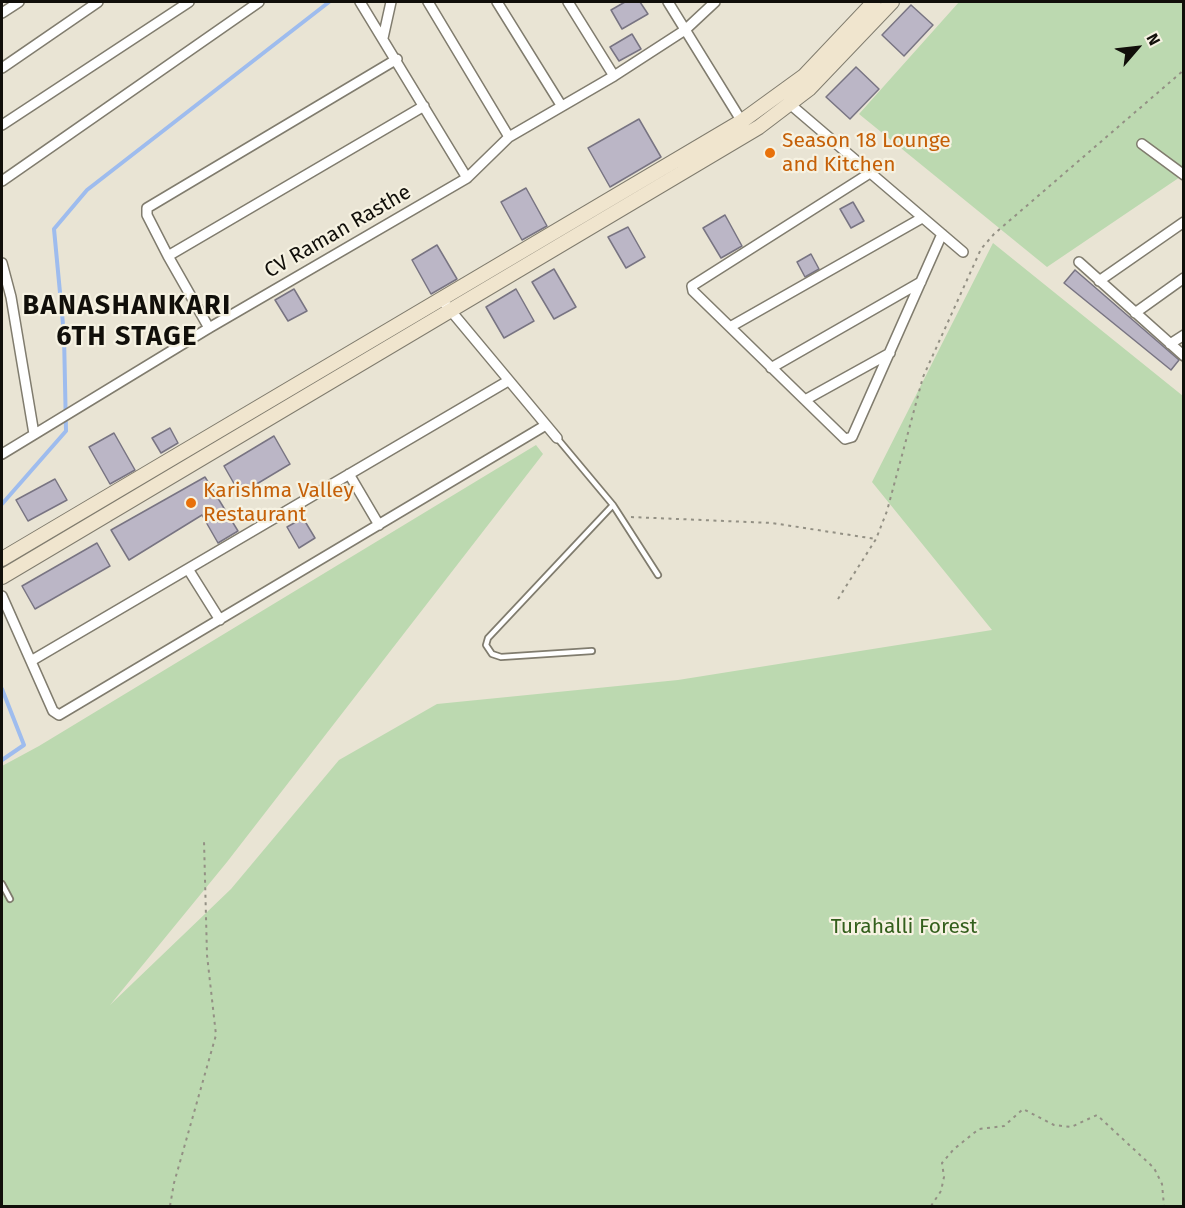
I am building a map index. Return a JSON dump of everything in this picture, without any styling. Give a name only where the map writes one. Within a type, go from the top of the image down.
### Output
[{"type":"main road","points":[[2,577],[450,311],[745,127],[804,75],[874,2]]},
{"type":"main road","points":[[2,559],[441,299],[745,127],[791,105],[892,2]]},
{"type":"street","points":[[2,13],[19,2]]},
{"type":"street","points":[[2,68],[98,2]]},
{"type":"street","points":[[2,125],[189,2]]},
{"type":"street","points":[[2,181],[258,2]]},
{"type":"street","points":[[360,2],[467,178]]},
{"type":"street","points":[[383,38],[391,2]]},
{"type":"street","points":[[428,2],[509,137]]},
{"type":"street","points":[[496,2],[561,105]]},
{"type":"street","points":[[568,2],[614,76]]},
{"type":"street","points":[[668,2],[745,127]]},
{"type":"street","name":"CV Raman Rasthe","points":[[2,454],[209,328],[467,178],[509,137],[614,76],[685,30],[715,2]]},
{"type":"street","points":[[209,328],[147,215],[149,206],[396,59]]},
{"type":"street","points":[[791,105],[963,252]]},
{"type":"street","points":[[168,256],[424,106]]},
{"type":"street","points":[[1142,144],[1184,175]]},
{"type":"street","points":[[870,173],[693,285],[693,291],[844,439],[850,439],[942,234]]},
{"type":"street","points":[[730,327],[922,218]]},
{"type":"street","points":[[1099,281],[1184,222]]},
{"type":"street","points":[[1078,262],[1184,356]]},
{"type":"street","points":[[2,263],[11,297],[34,434]]},
{"type":"street","points":[[1135,314],[1184,278]]},
{"type":"street","points":[[771,368],[921,282]]},
{"type":"street","points":[[441,299],[557,438]]},
{"type":"street","points":[[1170,344],[1184,335]]},
{"type":"street","points":[[805,400],[890,353]]},
{"type":"street","points":[[31,661],[508,381]]},
{"type":"street","points":[[2,596],[53,711],[59,715],[546,425]]},
{"type":"street","points":[[349,474],[379,525]]},
{"type":"street","points":[[188,569],[220,620]]},
{"type":"lane","points":[[557,438],[613,505],[658,575]]},
{"type":"lane","points":[[592,651],[501,657],[492,654],[486,645],[488,638],[613,505]]},
{"type":"lane","points":[[2,884],[10,899]]},
{"type":"path","points":[[838,599],[876,539],[887,511],[922,376],[981,249],[994,234],[1184,70]]},
{"type":"path","points":[[621,517],[772,523],[876,539]]},
{"type":"path","points":[[170,1206],[174,1183],[216,1035],[207,955],[204,841]]},
{"type":"path","points":[[931,1206],[941,1191],[944,1177],[942,1163],[954,1149],[979,1129],[1005,1126],[1023,1109],[1054,1125],[1071,1127],[1097,1115],[1154,1168],[1162,1184],[1164,1206]]},
{"type":"green space","points":[[959,2],[1183,2],[1183,175],[1047,267],[859,114]]},
{"type":"green space","name":"Turahalli Forest","points":[[993,243],[1183,396],[1183,1206],[2,1206],[2,766],[39,746],[536,445],[543,454],[227,862],[110,1005],[231,889],[339,760],[437,704],[678,680],[992,630],[872,482]]},
{"type":"building","points":[[625,2],[640,2],[648,14],[622,29],[611,10]]},
{"type":"building","points":[[911,5],[933,25],[904,56],[882,35]]},
{"type":"building","points":[[632,34],[641,49],[619,61],[610,47]]},
{"type":"building","points":[[856,67],[879,89],[850,119],[826,97]]},
{"type":"building","points":[[639,119],[661,157],[610,187],[588,148]]},
{"type":"building","points":[[526,188],[547,226],[522,240],[501,202]]},
{"type":"building","points":[[853,202],[864,221],[851,228],[840,209]]},
{"type":"building","points":[[725,215],[742,246],[721,258],[703,228]]},
{"type":"building","points":[[628,227],[645,257],[626,268],[608,237]]},
{"type":"building","points":[[437,245],[457,279],[431,294],[412,260]]},
{"type":"building","points":[[811,254],[819,269],[805,277],[797,262]]},
{"type":"building","points":[[554,269],[576,307],[554,319],[532,282]]},
{"type":"building","points":[[1075,270],[1179,360],[1171,370],[1064,283]]},
{"type":"building","points":[[294,289],[307,311],[288,321],[275,300]]},
{"type":"building","points":[[516,289],[534,321],[504,338],[486,307]]},
{"type":"building","points":[[170,428],[178,443],[161,453],[152,438]]},
{"type":"building","points":[[114,433],[135,470],[110,484],[89,447]]},
{"type":"building","points":[[274,436],[290,464],[240,494],[224,466]]},
{"type":"building","points":[[205,477],[238,531],[218,543],[202,515],[129,560],[111,530]]},
{"type":"building","points":[[55,479],[67,500],[28,521],[16,500]]},
{"type":"building","points":[[303,518],[315,538],[299,548],[287,527]]},
{"type":"building","points":[[97,543],[110,566],[35,609],[22,586]]},
{"type":"waterway","points":[[2,504],[66,431],[64,335],[54,229],[87,190],[329,2]]},
{"type":"waterway","points":[[2,689],[24,745],[2,760]]},
{"type":"place","name":"Season 18 Lounge and Kitchen","points":[[770,153]]},
{"type":"place","name":"Karishma Valley Restaurant","points":[[191,503]]},
{"type":"district","name":"BANASHANKARI 6TH STAGE","points":[[127,322]]}]
